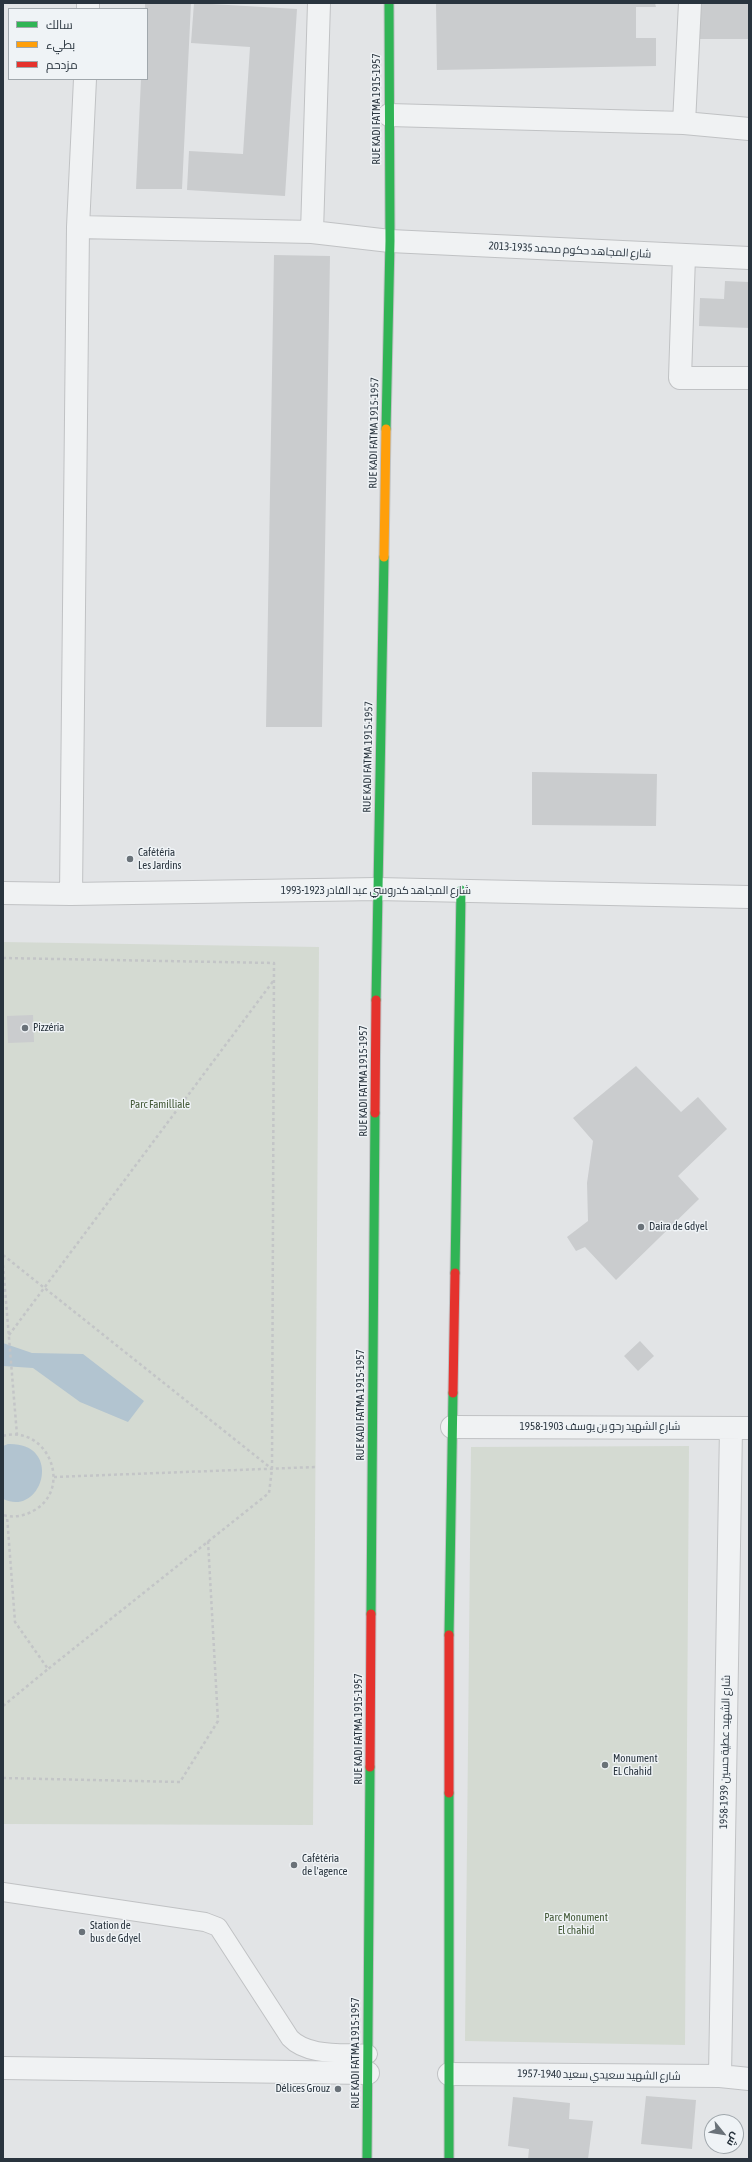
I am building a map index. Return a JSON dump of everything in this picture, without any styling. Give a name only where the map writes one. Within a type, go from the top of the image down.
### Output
[{"type":"street","points":[[312,232],[319,3]]},
{"type":"street","name":"RUE KADI FATMA 1915-1957","points":[[368,2159],[377,889],[390,241],[389,3]]},
{"type":"street","points":[[684,123],[690,3]]},
{"type":"street","points":[[71,894],[78,227],[85,80]]},
{"type":"street","points":[[389,115],[684,123],[749,129]]},
{"type":"street","name":"شارع المجاهد حكوم محمد 1935-2013","points":[[78,227],[312,232],[390,241],[749,258]]},
{"type":"street","points":[[684,256],[680,378],[749,378]]},
{"type":"street","name":"شارع المجاهد كدروسي عبد القادر 1923-1993","points":[[3,893],[71,894],[377,889],[749,897]]},
{"type":"street","points":[[449,2159],[449,1664],[461,890]]},
{"type":"street","name":"شارع الشهيد رحو بن يوسف 1903-1958","points":[[452,1427],[740,1428]]},
{"type":"street","name":"شارع الشهيد عطية حسين 1939-1958","points":[[720,2076],[740,1428]]},
{"type":"street","points":[[3,2068],[368,2064]]},
{"type":"street","name":"شارع الشهيد سعيدي سعيد 1940-1957","points":[[449,2074],[720,2076],[749,2079]]},
{"type":"lane","points":[[3,1892],[205,1922],[218,1927],[290,2038],[297,2046],[368,2064]]},
{"type":"path","points":[[3,958],[274,963],[272,1469],[269,1493],[3,1706]]},
{"type":"path","points":[[9,1335],[274,980]]},
{"type":"path","points":[[3,1255],[272,1469]]},
{"type":"path","points":[[3,1265],[17,1435]]},
{"type":"path","points":[[3,1436],[17,1435],[28,1438],[39,1444],[48,1453],[53,1465],[54,1477],[52,1489],[39,1508],[18,1516],[3,1515]]},
{"type":"path","points":[[54,1477],[316,1467]]},
{"type":"path","points":[[7,1516],[15,1622],[48,1669]]},
{"type":"path","points":[[3,1778],[180,1782],[218,1721],[208,1541]]},
{"type":"green space","name":"Parc Familliale","points":[[3,942],[319,947],[313,1825],[3,1824]]},
{"type":"green space","name":"Parc Monument El chahid","points":[[689,1446],[685,2045],[465,2041],[471,1447]]},
{"type":"water","points":[[3,1343],[32,1353],[83,1354],[144,1401],[128,1422],[80,1402],[33,1368],[3,1366]]},
{"type":"water","points":[[8,1444],[26,1447],[36,1454],[42,1466],[42,1478],[37,1489],[29,1498],[17,1502],[3,1499],[3,1446]]},
{"type":"building","points":[[145,3],[191,3],[182,189],[136,189],[141,80],[148,80],[148,8],[145,8]]},
{"type":"building","points":[[194,3],[297,9],[285,196],[187,190],[189,151],[243,154],[250,47],[191,43]]},
{"type":"building","points":[[436,3],[655,3],[656,7],[636,7],[636,38],[656,38],[656,66],[437,70]]},
{"type":"building","points":[[700,3],[749,3],[749,39],[700,39]]},
{"type":"building","points":[[274,255],[330,256],[322,727],[266,727]]},
{"type":"building","points":[[725,281],[749,282],[749,328],[699,326],[700,298],[724,299]]},
{"type":"building","points":[[532,772],[657,774],[656,826],[532,825]]},
{"type":"building","points":[[33,1015],[34,1042],[8,1043],[7,1016]]},
{"type":"building","points":[[636,1066],[681,1112],[698,1097],[727,1129],[678,1176],[699,1199],[616,1280],[585,1247],[576,1251],[567,1237],[588,1221],[587,1183],[593,1141],[573,1118]]},
{"type":"building","points":[[640,1341],[654,1356],[638,1371],[624,1356]]},
{"type":"building","points":[[646,2096],[696,2100],[692,2149],[641,2144]]},
{"type":"building","points":[[513,2097],[570,2103],[569,2119],[593,2121],[588,2159],[528,2159],[529,2149],[508,2146]]},
{"type":"traffic: fast","points":[[386,429],[390,241],[389,3]]},
{"type":"traffic: fast","points":[[376,1000],[384,557]]},
{"type":"traffic: fast","points":[[455,1273],[461,890]]},
{"type":"traffic: fast","points":[[371,1614],[375,1113]]},
{"type":"traffic: fast","points":[[449,1635],[453,1393]]},
{"type":"traffic: fast","points":[[367,2159],[370,1767]]},
{"type":"traffic: fast","points":[[449,1793],[449,2159]]},
{"type":"traffic: slow","points":[[384,557],[386,429]]},
{"type":"traffic: jam","points":[[375,1113],[376,1000]]},
{"type":"traffic: jam","points":[[453,1393],[455,1273]]},
{"type":"traffic: jam","points":[[370,1767],[371,1614]]},
{"type":"traffic: jam","points":[[449,1635],[449,1793]]},
{"type":"place","name":"Cafétéria Les Jardins","points":[[130,859]]},
{"type":"place","name":"Pizzéria","points":[[25,1028]]},
{"type":"place","name":"Daira de Gdyel","points":[[641,1227]]},
{"type":"place","name":"Monument EL Chahid","points":[[605,1765]]},
{"type":"place","name":"Cafétéria de l'agence","points":[[294,1865]]},
{"type":"place","name":"Station de bus de Gdyel","points":[[82,1932]]},
{"type":"place","name":"Délices Grouz","points":[[338,2089]]}]
